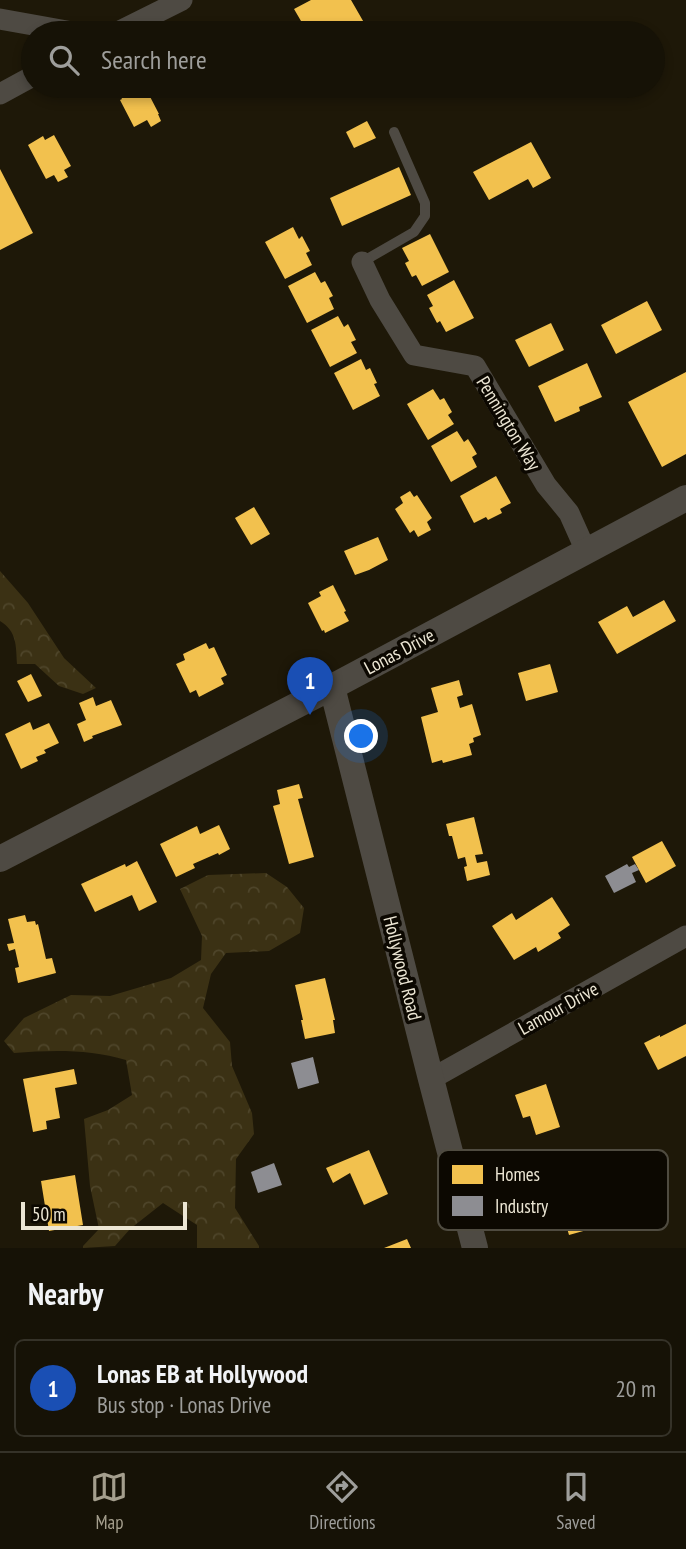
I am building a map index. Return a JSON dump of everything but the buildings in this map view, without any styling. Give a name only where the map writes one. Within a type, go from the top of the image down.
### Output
[{"type":"street","points":[[140,21],[183,0]]},
{"type":"street","points":[[0,19],[21,23]]},
{"type":"street","points":[[0,94],[21,83]]},
{"type":"street","name":"Pennington Way","points":[[362,262],[380,300],[414,355],[475,366],[546,485],[569,513],[586,551]]},
{"type":"street","name":"Lonas Drive","points":[[0,859],[332,687],[686,498]]},
{"type":"street","name":"Hollywood Road","points":[[332,687],[449,1150]]},
{"type":"street","name":"Lamour Drive","points":[[431,1079],[686,936]]},
{"type":"street","name":"Hollywood Road","points":[[470,1230],[475,1248]]},
{"type":"lane","points":[[362,262],[414,232],[425,216],[425,203],[394,132]]},
{"type":"green space","points":[[0,571],[28,603],[64,658],[96,688],[83,694],[59,686],[35,664],[17,664],[13,634],[0,621]]},
{"type":"green space","points":[[266,873],[287,887],[304,908],[300,933],[269,951],[226,953],[211,974],[203,1008],[230,1042],[232,1066],[252,1113],[254,1134],[236,1159],[235,1208],[259,1248],[197,1248],[197,1225],[163,1203],[130,1229],[115,1246],[83,1248],[99,1229],[90,1186],[84,1119],[108,1110],[132,1095],[126,1060],[70,1051],[14,1053],[4,1041],[24,1018],[71,995],[110,996],[171,978],[201,960],[202,936],[180,889],[208,875]]},
{"type":"place","name":"Lonas EB at Hollywood","points":[[310,715]]}]
